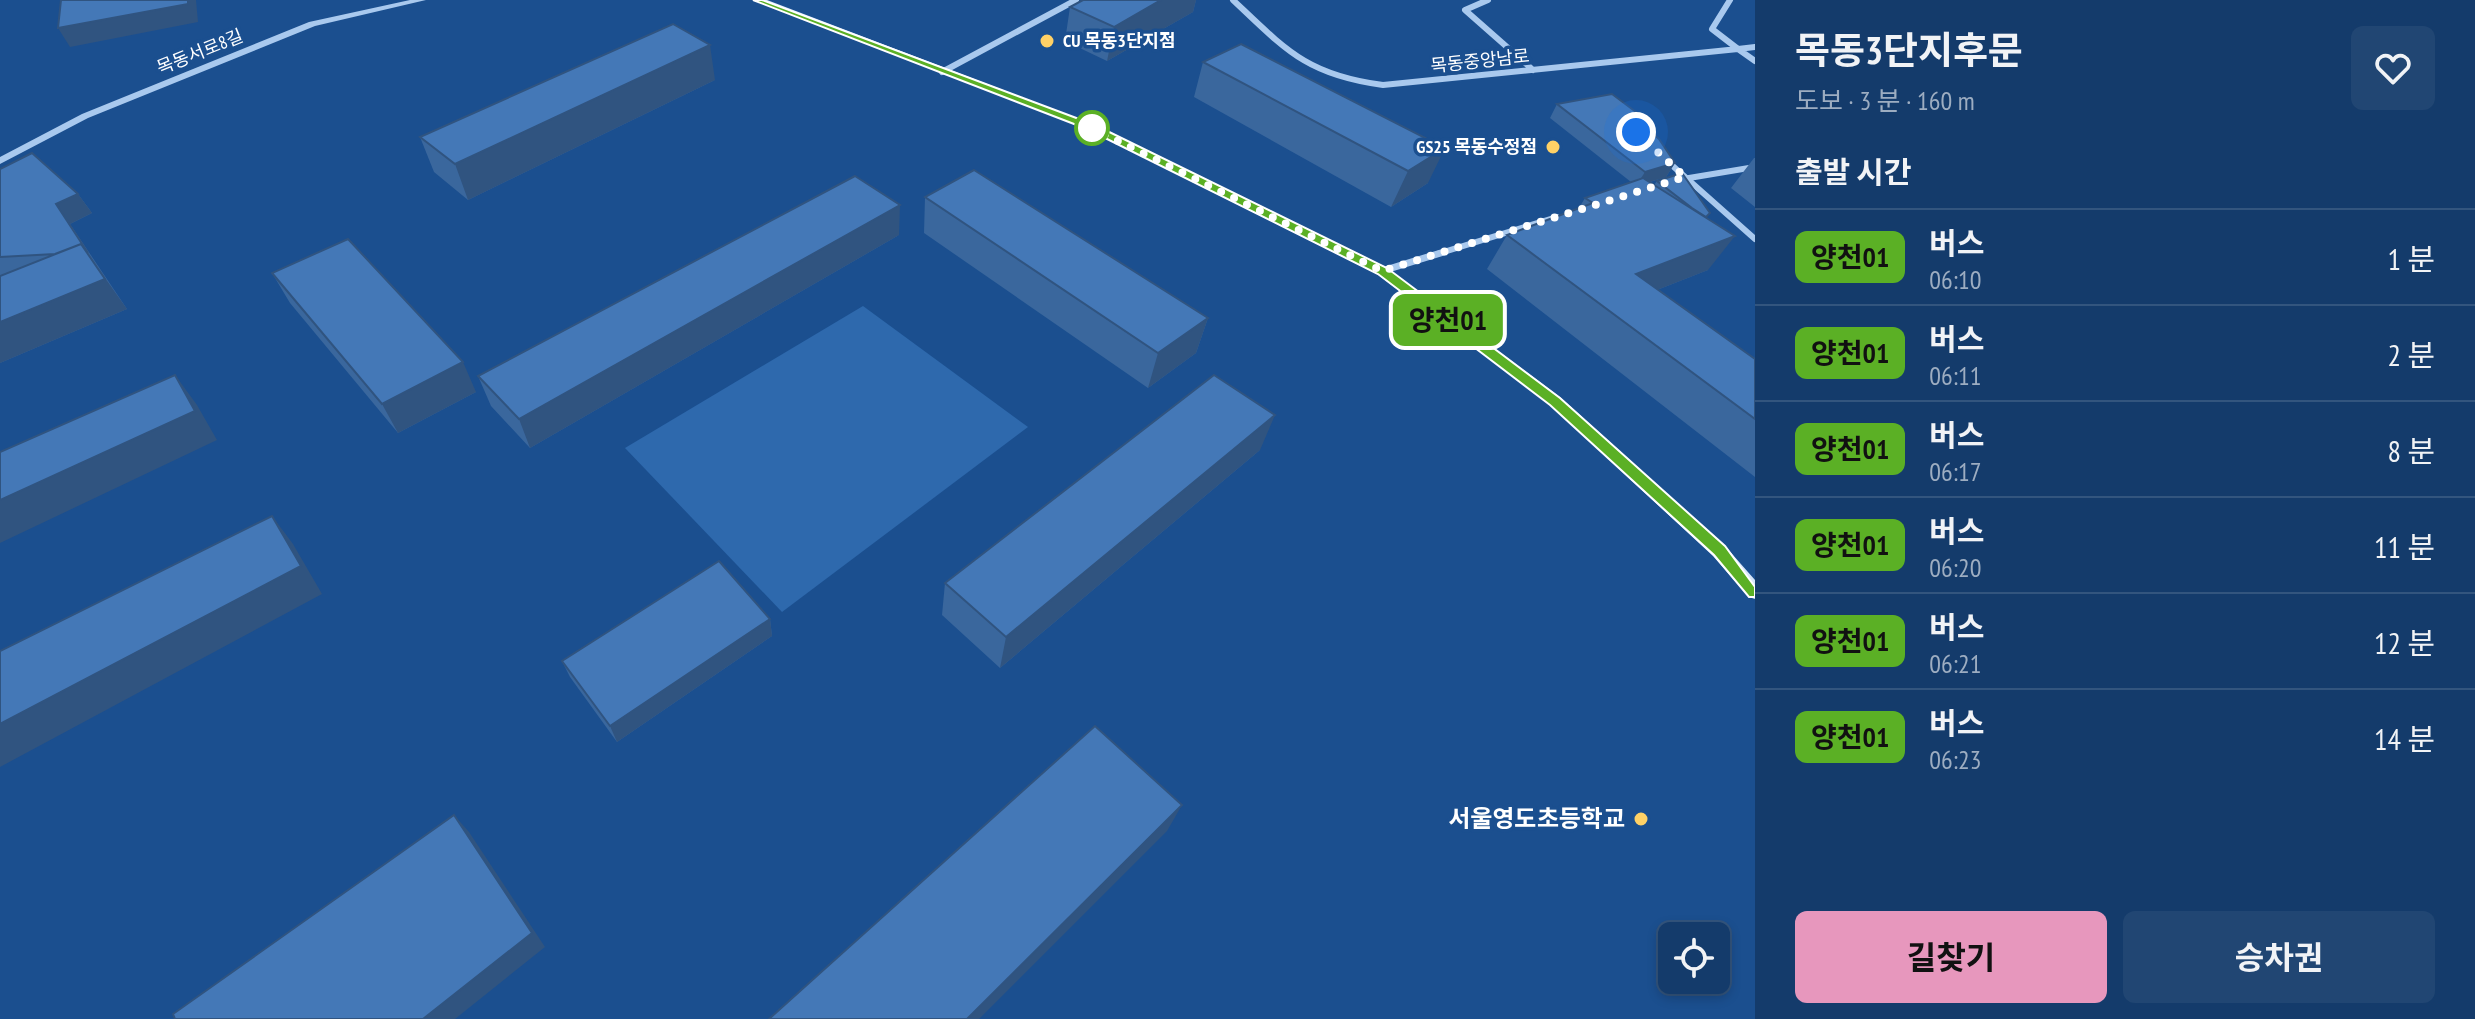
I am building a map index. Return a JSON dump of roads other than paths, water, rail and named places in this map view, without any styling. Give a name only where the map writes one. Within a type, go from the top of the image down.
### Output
[{"type":"main road","points":[[758,0],[1091,127],[1382,271],[1555,401],[1719,551],[1755,592]]},
{"type":"street","name":"목동서로8길","points":[[0,161],[85,116],[312,24],[422,0]]},
{"type":"street","points":[[942,72],[1076,0]]},
{"type":"street","name":"목동중앙남로","points":[[1233,0],[1306,67],[1341,82],[1383,85],[1755,47]]},
{"type":"street","points":[[1488,0],[1465,10],[1534,70]]},
{"type":"street","points":[[1730,0],[1712,29],[1755,61]]},
{"type":"street","points":[[1656,150],[1755,239]]},
{"type":"street","points":[[1670,182],[1755,167]]},
{"type":"street","points":[[1382,271],[1566,214]]},
{"type":"place","name":"CU 목동3단지점","points":[[1047,41]]},
{"type":"place","name":"GS25 목동수정점","points":[[1553,147]]},
{"type":"place","name":"서울영도초등학교","points":[[1641,819]]}]
